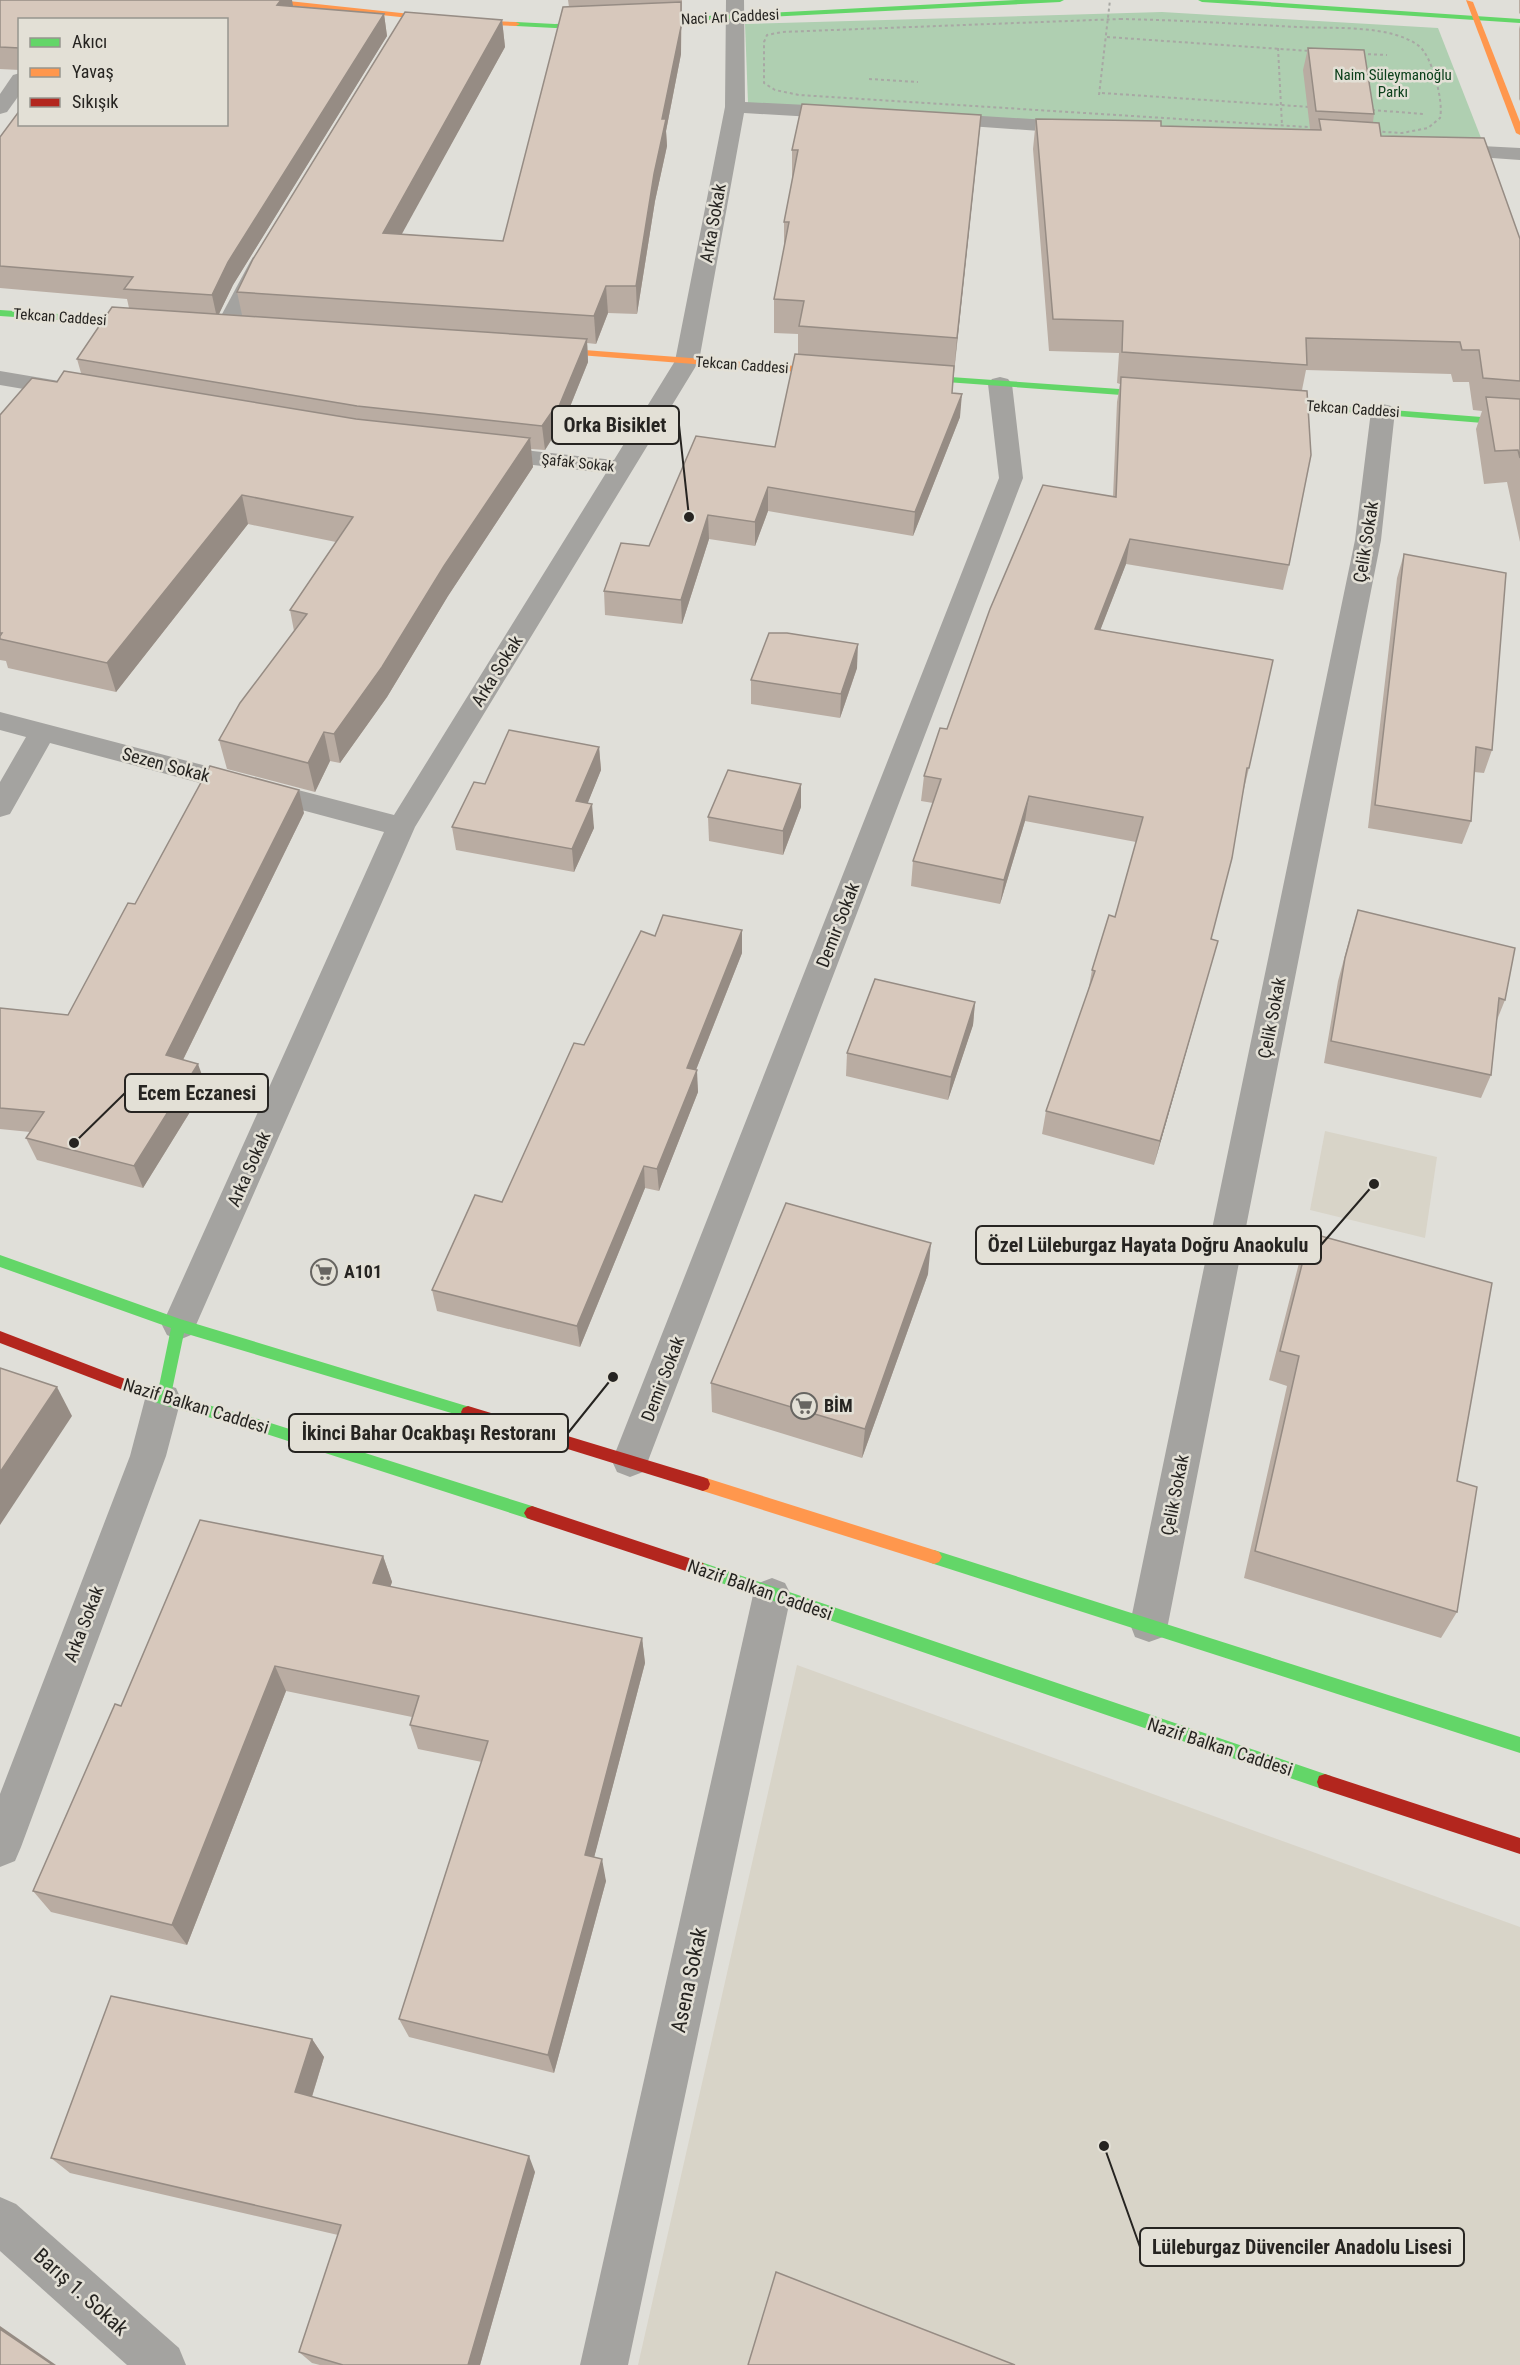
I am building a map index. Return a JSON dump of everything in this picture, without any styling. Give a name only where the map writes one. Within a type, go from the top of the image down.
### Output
[{"type":"street","name":"Naci Arı Caddesi","points":[[257,0],[405,25],[555,26],[736,9],[1060,0]]},
{"type":"street","points":[[1202,0],[1520,21]]},
{"type":"street","points":[[1468,0],[1520,133]]},
{"type":"street","name":"Arka Sokak","points":[[179,1325],[401,827],[687,361],[735,106],[736,9]]},
{"type":"street","points":[[0,107],[18,83]]},
{"type":"street","points":[[735,106],[867,114]]},
{"type":"street","points":[[913,117],[1099,124]]},
{"type":"street","points":[[1427,149],[1520,154]]},
{"type":"street","points":[[225,328],[270,245]]},
{"type":"street","name":"Tekcan Caddesi","points":[[0,313],[166,324]]},
{"type":"street","name":"Tekcan Caddesi","points":[[530,348],[854,373]]},
{"type":"street","points":[[889,376],[1179,397]]},
{"type":"street","points":[[0,378],[93,394]]},
{"type":"street","name":"Demir Sokak","points":[[630,1461],[1011,478],[1000,384]]},
{"type":"street","name":"Tekcan Caddesi","points":[[1251,402],[1520,423]]},
{"type":"street","name":"Çelik Sokak","points":[[1149,1624],[1368,540],[1383,411]]},
{"type":"street","name":"Şafak Sokak","points":[[468,451],[622,468]]},
{"type":"street","name":"Sezen Sokak","points":[[0,721],[401,827]]},
{"type":"street","points":[[0,807],[43,732]]},
{"type":"street","points":[[0,1261],[179,1325],[630,1461],[1149,1624],[1520,1745]]},
{"type":"street","points":[[163,1399],[179,1325]]},
{"type":"street","name":"Nazif Balkan Caddesi","points":[[0,1337],[163,1399],[245,1421],[568,1524],[1130,1717],[1520,1846]]},
{"type":"street","name":"Arka Sokak","points":[[0,1847],[148,1456],[163,1399]]},
{"type":"street","name":"Asena Sokak","points":[[604,2365],[772,1595]]},
{"type":"street","name":"Barış 1. Sokak","points":[[0,2220],[162,2365]]},
{"type":"path","points":[[1098,103],[1110,0]]},
{"type":"path","points":[[1108,20],[1201,21],[1360,30],[1402,38],[1418,44],[1427,57],[1443,104],[1443,115],[1436,124],[1402,133],[1282,125],[1099,124],[799,95],[775,90],[764,83],[764,42],[767,35],[782,32],[1108,20]]},
{"type":"path","points":[[1107,37],[1313,51]]},
{"type":"path","points":[[1278,37],[1282,125]]},
{"type":"path","points":[[1359,54],[1393,56]]},
{"type":"path","points":[[1416,57],[1427,57]]},
{"type":"shaded area","points":[[1325,1131],[1437,1157],[1425,1238],[1310,1210]]},
{"type":"shaded area","points":[[797,1665],[1520,1927],[1520,2365],[638,2365]]},
{"type":"green space","name":"Naim Süleymanoğlu Parkı","points":[[1162,12],[1438,28],[1485,148],[748,103],[745,24]]},
{"type":"building","points":[[0,0],[281,0],[277,5],[384,14],[228,262],[212,295],[124,289],[133,277],[0,266],[0,137],[18,113],[18,126],[228,126],[228,18],[18,18],[18,48],[0,47]]},
{"type":"building","points":[[681,2],[681,27],[662,119],[666,119],[654,174],[636,286],[606,286],[594,316],[237,292],[253,259],[405,12],[502,20],[383,233],[503,241],[563,7]]},
{"type":"building","points":[[1308,48],[1364,50],[1374,114],[1316,111]]},
{"type":"building","points":[[802,104],[981,115],[957,338],[799,326],[804,301],[774,299],[789,222],[784,222],[798,150],[792,150]]},
{"type":"building","points":[[1036,119],[1161,121],[1161,126],[1321,130],[1319,119],[1379,123],[1381,136],[1484,138],[1520,239],[1520,381],[1483,378],[1479,350],[1462,350],[1460,342],[1306,338],[1307,365],[1122,352],[1123,321],[1053,319]]},
{"type":"building","points":[[112,307],[587,339],[557,411],[553,410],[542,426],[357,406],[77,359]]},
{"type":"building","points":[[795,354],[954,366],[952,393],[962,394],[915,512],[768,487],[755,522],[708,515],[681,600],[604,591],[621,543],[649,546],[696,436],[775,447]]},
{"type":"building","points":[[64,371],[356,419],[530,438],[444,566],[382,667],[334,734],[324,732],[308,763],[219,740],[240,703],[307,614],[290,610],[353,517],[242,495],[107,663],[0,639],[2,633],[0,633],[0,415],[32,378],[57,382]]},
{"type":"building","points":[[1121,377],[1307,391],[1311,455],[1289,565],[1130,539],[1095,629],[1273,660],[1249,768],[1247,768],[1232,858],[1211,939],[1218,941],[1160,1141],[1046,1111],[1095,971],[1092,970],[1109,915],[1115,917],[1143,817],[1029,796],[1004,880],[913,861],[941,779],[924,776],[940,728],[947,729],[990,609],[1043,485],[1116,497]]},
{"type":"building","points":[[1486,397],[1520,399],[1520,458],[1518,450],[1495,451]]},
{"type":"building","points":[[1404,554],[1506,573],[1492,750],[1476,747],[1471,821],[1375,805]]},
{"type":"building","points":[[769,633],[787,633],[858,644],[841,694],[751,680]]},
{"type":"building","points":[[509,730],[599,747],[576,801],[592,804],[572,849],[452,827],[474,782],[485,784]]},
{"type":"building","points":[[210,766],[299,790],[166,1055],[198,1064],[134,1166],[26,1138],[44,1112],[0,1108],[0,1008],[68,1015],[128,903],[135,904]]},
{"type":"building","points":[[728,770],[801,784],[783,831],[708,817]]},
{"type":"building","points":[[1358,910],[1515,948],[1505,1000],[1499,998],[1491,1075],[1331,1041],[1345,958]]},
{"type":"building","points":[[663,915],[742,930],[687,1068],[697,1070],[657,1169],[644,1166],[577,1326],[432,1290],[475,1195],[502,1202],[574,1043],[584,1045],[641,931],[655,936]]},
{"type":"building","points":[[875,979],[975,1002],[951,1077],[847,1053]]},
{"type":"building","points":[[786,1203],[931,1243],[865,1429],[711,1383]]},
{"type":"building","points":[[1310,1233],[1492,1283],[1457,1481],[1477,1487],[1457,1612],[1255,1551],[1299,1356],[1280,1351]]},
{"type":"building","points":[[0,1368],[57,1387],[0,1472]]},
{"type":"building","points":[[200,1520],[383,1556],[373,1583],[642,1638],[585,1855],[602,1859],[548,2055],[399,2019],[488,1741],[410,1725],[419,1696],[275,1666],[172,1925],[33,1891],[115,1704],[121,1706]]},
{"type":"building","points":[[111,1996],[312,2039],[295,2092],[529,2156],[468,2365],[343,2365],[299,2352],[341,2225],[51,2158]]},
{"type":"building","points":[[776,2272],[1015,2365],[748,2365]]},
{"type":"building","points":[[0,2329],[53,2365],[0,2365]]},
{"type":"traffic: fast","points":[[516,24],[555,26],[1060,0]]},
{"type":"traffic: fast","points":[[1202,0],[1520,21]]},
{"type":"traffic: fast","points":[[0,313],[148,323]]},
{"type":"traffic: fast","points":[[908,377],[1162,395]]},
{"type":"traffic: fast","points":[[1265,403],[1520,423]]},
{"type":"traffic: fast","points":[[0,1261],[179,1325],[468,1412]]},
{"type":"traffic: fast","points":[[163,1399],[179,1325]]},
{"type":"traffic: fast","points":[[141,1391],[245,1421],[532,1513]]},
{"type":"traffic: fast","points":[[934,1557],[1520,1745]]},
{"type":"traffic: fast","points":[[698,1568],[1325,1782]]},
{"type":"traffic: slow","points":[[257,0],[467,22],[516,24]]},
{"type":"traffic: slow","points":[[1469,2],[1520,133]]},
{"type":"traffic: slow","points":[[544,350],[836,372]]},
{"type":"traffic: slow","points":[[703,1484],[934,1557]]},
{"type":"traffic: jam","points":[[0,1337],[141,1391]]},
{"type":"traffic: jam","points":[[468,1412],[703,1484]]},
{"type":"traffic: jam","points":[[532,1513],[698,1568]]},
{"type":"traffic: jam","points":[[1325,1782],[1520,1846]]},
{"type":"place","name":"Orka Bisiklet","points":[[689,517]]},
{"type":"place","name":"Ecem Eczanesi","points":[[74,1143]]},
{"type":"place","name":"Özel Lüleburgaz Hayata Doğru Anaokulu","points":[[1374,1184]]},
{"type":"place","name":"A101","points":[[324,1272]]},
{"type":"place","name":"İkinci Bahar Ocakbaşı Restoranı","points":[[613,1377]]},
{"type":"place","name":"BİM","points":[[804,1406]]},
{"type":"place","name":"Lüleburgaz Düvenciler Anadolu Lisesi","points":[[1104,2146]]}]
